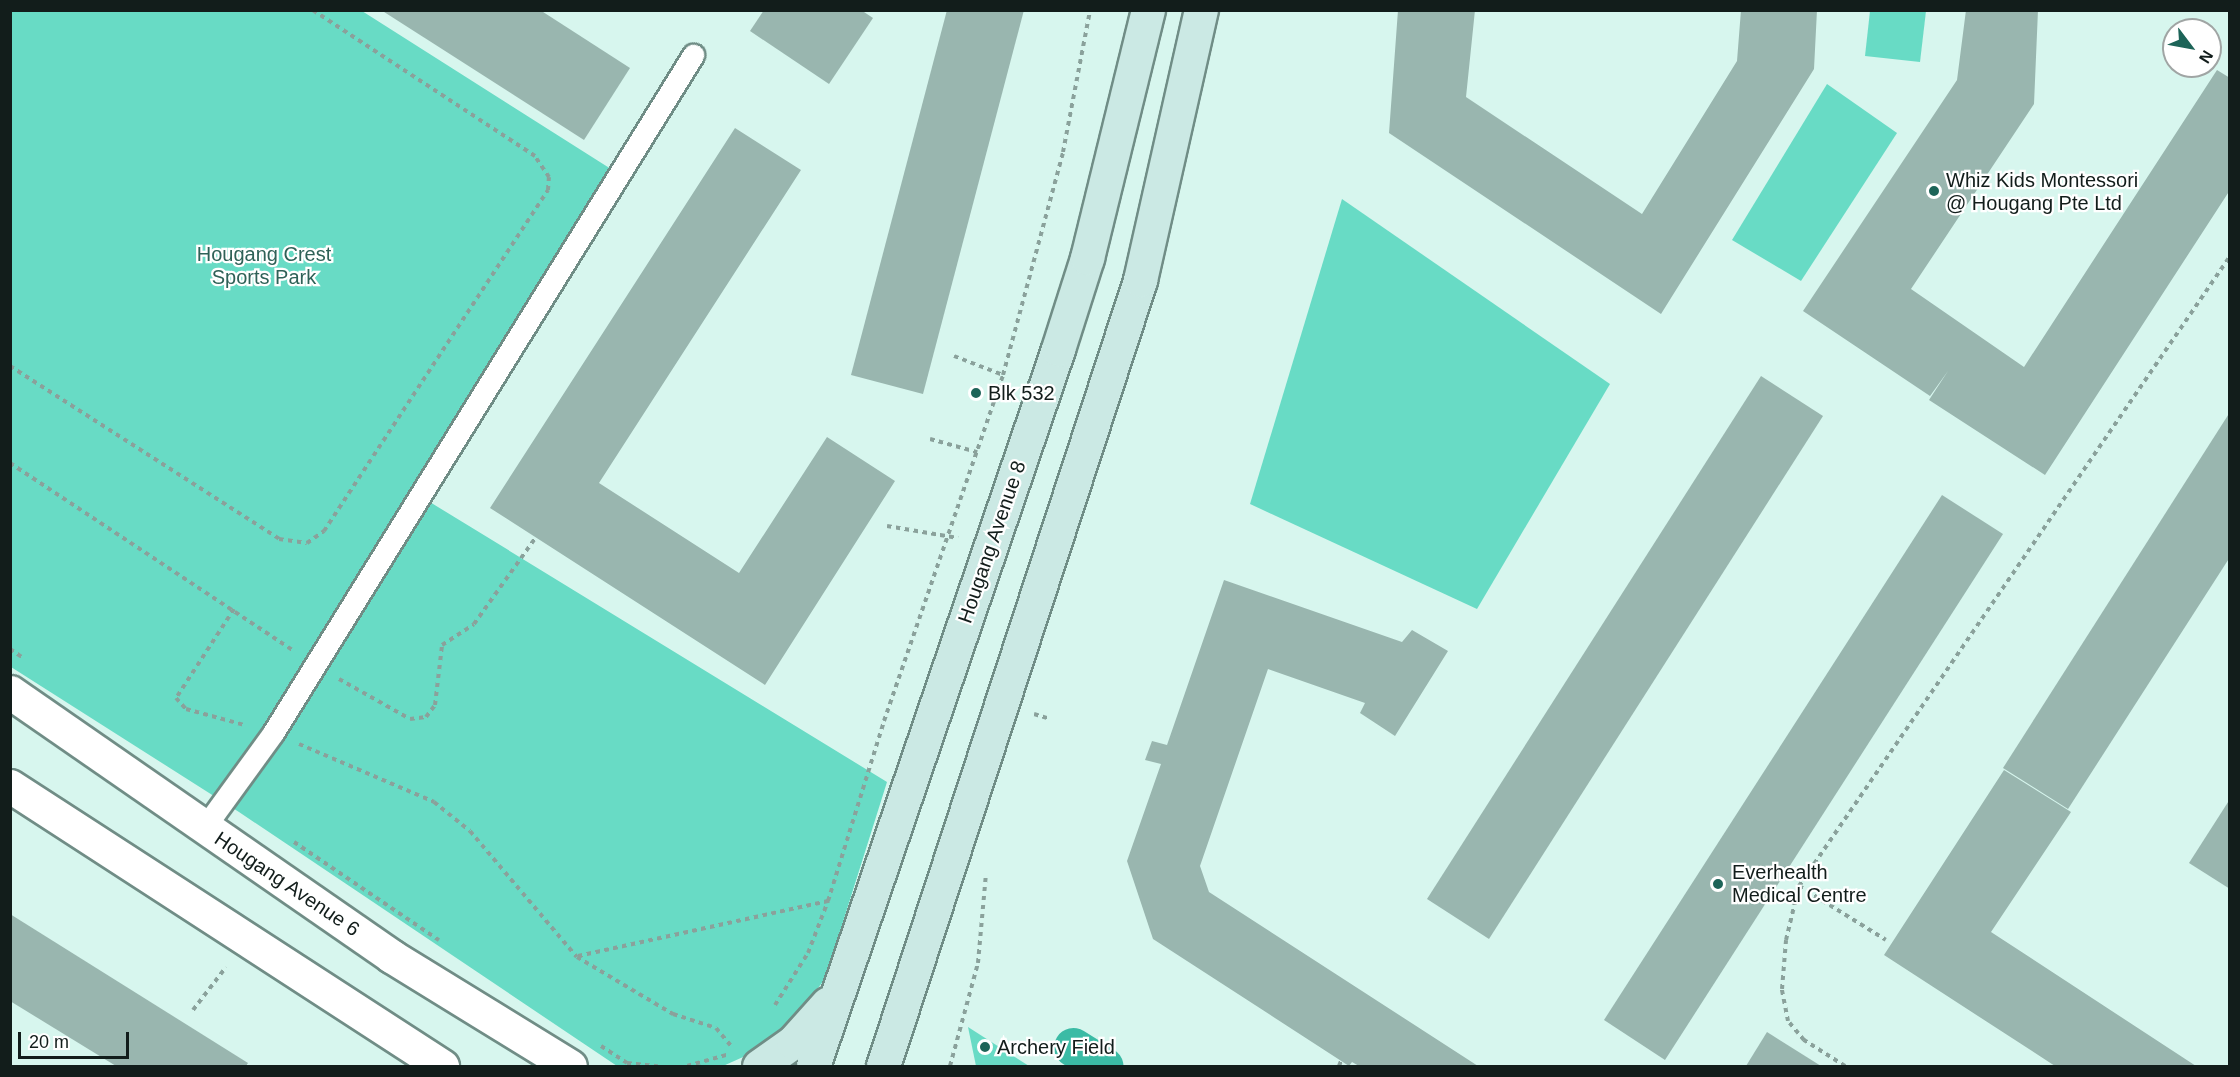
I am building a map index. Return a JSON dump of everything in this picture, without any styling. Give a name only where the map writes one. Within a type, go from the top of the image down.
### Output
[{"type":"main road","name":"Hougang Avenue 8","points":[[813,1066],[1087,258],[1148,10]]},
{"type":"main road","points":[[890,1059],[1140,280],[1201,10]]},
{"type":"main road","points":[[744,1054],[794,1042],[842,985]]},
{"type":"street","name":"Hougang Avenue 6","points":[[10,692],[391,956],[570,1066]]},
{"type":"street","points":[[10,786],[442,1066]]},
{"type":"lane","points":[[204,828],[273,733],[693,55]]},
{"type":"path","points":[[10,366],[279,539],[307,543],[324,531],[548,190],[549,177],[535,156],[313,10]]},
{"type":"path","points":[[768,1014],[808,953],[828,901],[1003,375],[1063,152],[1090,10]]},
{"type":"path","points":[[1845,1066],[1804,1040],[1788,1021],[1782,989],[1786,940],[1799,886],[2229,256]]},
{"type":"path","points":[[954,356],[1003,375]]},
{"type":"path","points":[[930,439],[977,452]]},
{"type":"path","points":[[10,463],[234,609],[314,665],[410,719],[426,717],[435,705],[442,645],[474,624],[536,537]]},
{"type":"path","points":[[887,526],[948,535]]},
{"type":"path","points":[[234,609],[176,698],[186,709],[273,733],[434,802],[470,831],[577,957],[674,1014],[716,1028],[744,1054]]},
{"type":"path","points":[[10,649],[30,662]]},
{"type":"path","points":[[1032,714],[1047,718]]},
{"type":"path","points":[[285,836],[448,946]]},
{"type":"path","points":[[1799,886],[1886,940]]},
{"type":"path","points":[[577,957],[828,901]]},
{"type":"path","points":[[193,1010],[230,961]]},
{"type":"path","points":[[597,1044],[627,1063],[658,1066]]},
{"type":"path","points":[[687,1066],[744,1054]]},
{"type":"green space","name":"Hougang Crest Sports Park","points":[[10,11],[362,11],[622,176],[420,496],[887,782],[825,979],[791,1023],[752,1053],[723,1066],[617,1066],[239,812],[11,667]]},
{"type":"green space","points":[[1870,11],[1926,11],[1920,62],[1865,56]]},
{"type":"green space","points":[[1827,84],[1897,133],[1801,281],[1732,240]]},
{"type":"green space","points":[[1342,199],[1610,384],[1477,609],[1250,504]]},
{"type":"green space","name":"Archery Field","points":[[968,1027],[1029,1066],[976,1066]]},
{"type":"building","points":[[381,10],[540,10],[630,68],[584,140]]},
{"type":"building","points":[[764,10],[861,10],[873,18],[829,84],[750,31]]},
{"type":"building","points":[[947,10],[1024,10],[923,394],[851,375]]},
{"type":"building","points":[[1398,10],[1475,10],[1466,97],[1642,214],[1737,61],[1741,10],[1817,10],[1814,69],[1661,314],[1389,133]]},
{"type":"building","points":[[1966,10],[2038,10],[2034,104],[1911,289],[2024,367],[2212,78],[2222,78],[2222,73],[2230,78],[2230,190],[2045,475],[1929,400],[1948,371],[1930,396],[1803,311],[1957,80]]},
{"type":"building","points":[[735,128],[801,170],[599,483],[739,573],[827,437],[895,481],[765,685],[490,508]]},
{"type":"building","points":[[1761,376],[1823,416],[1489,939],[1427,899]]},
{"type":"building","points":[[2230,412],[2230,557],[2068,809],[2003,768]]},
{"type":"building","points":[[1942,495],[2003,534],[1665,1060],[1604,1020]]},
{"type":"building","points":[[1224,580],[1402,642],[1412,630],[1448,651],[1395,736],[1360,713],[1365,703],[1268,669],[1200,866],[1209,892],[1478,1066],[1359,1066],[1352,1062],[1349,1066],[1153,939],[1127,861],[1161,764],[1145,760],[1152,741],[1167,745]]},
{"type":"building","points":[[2004,770],[2071,812],[1991,932],[2196,1066],[2055,1066],[1884,955]]},
{"type":"building","points":[[2230,799],[2230,889],[2189,863]]},
{"type":"building","points":[[10,914],[248,1063],[246,1066],[116,1066],[10,1001]]},
{"type":"building","points":[[1767,1032],[1821,1066],[1746,1066]]},
{"type":"waterway","points":[[1073,1047],[1103,1066]]},
{"type":"place","name":"Whiz Kids Montessori @ Hougang Pte Ltd","points":[[1934,191]]},
{"type":"place","name":"Blk 532","points":[[976,393]]},
{"type":"place","name":"Everhealth Medical Centre","points":[[1718,884]]},
{"type":"place","name":"Archery Field","points":[[985,1047]]}]
